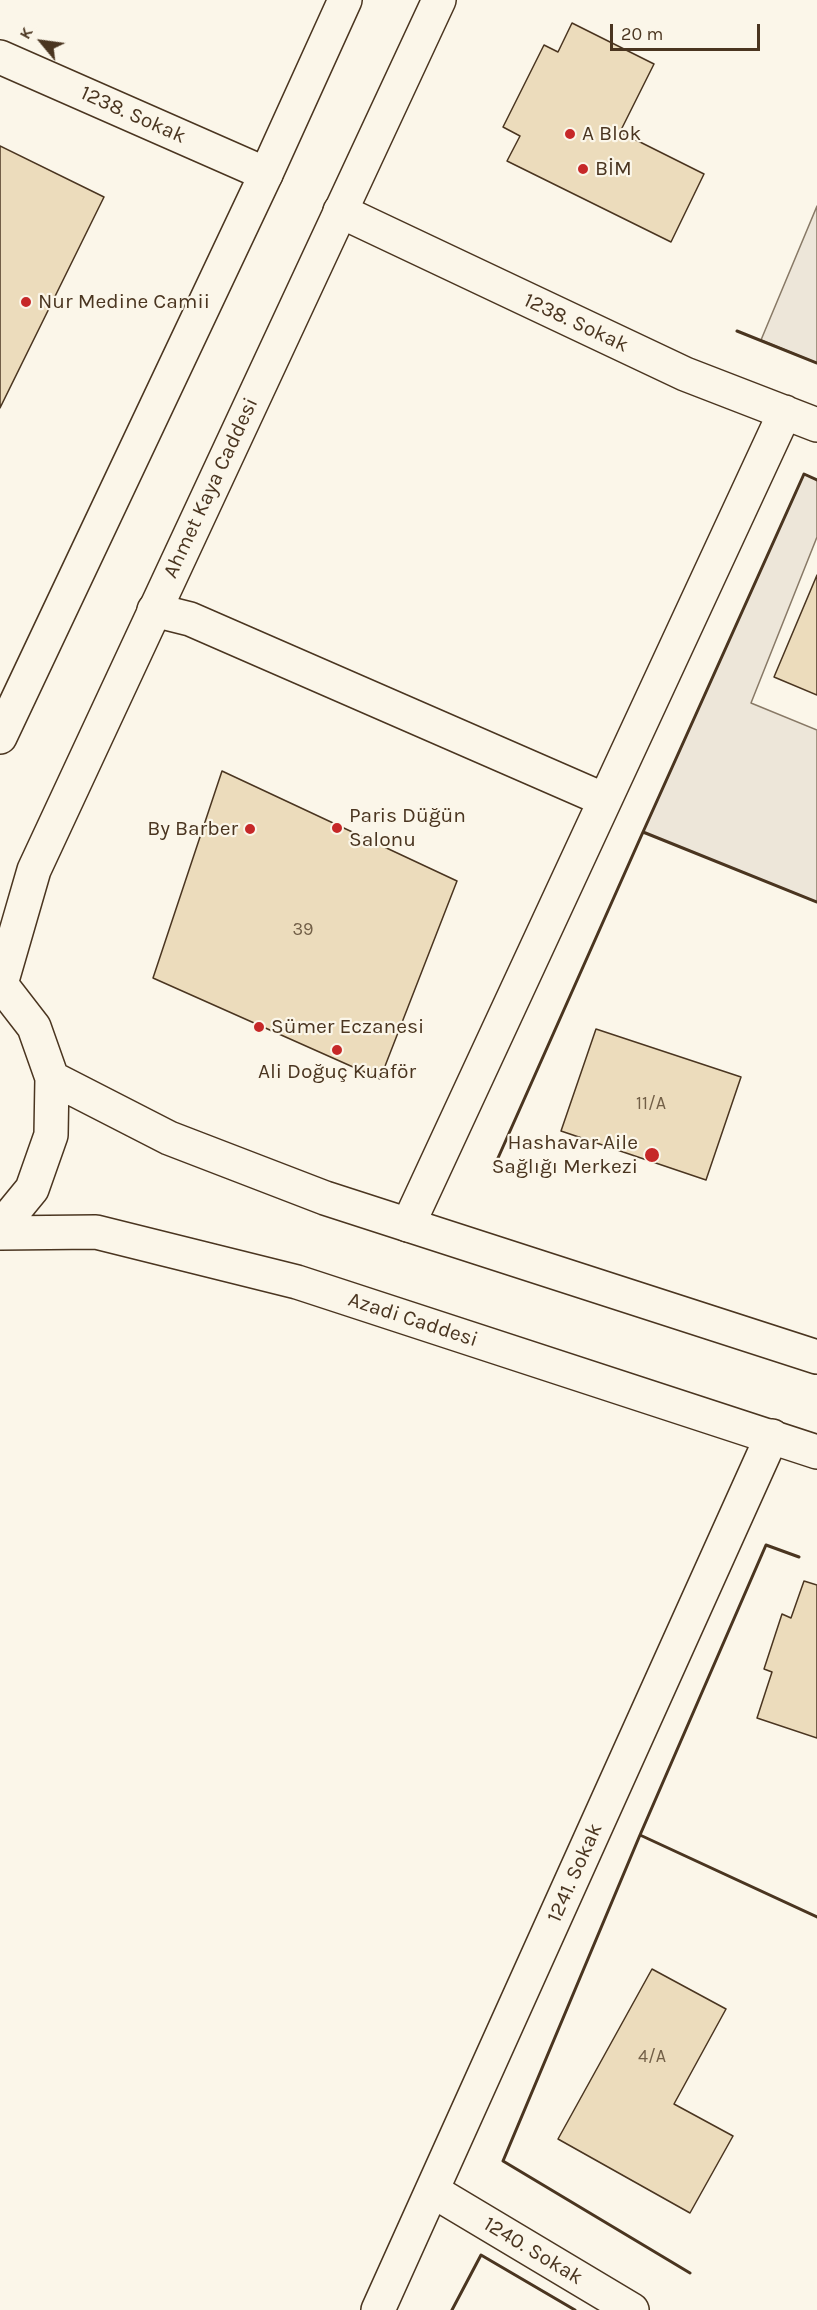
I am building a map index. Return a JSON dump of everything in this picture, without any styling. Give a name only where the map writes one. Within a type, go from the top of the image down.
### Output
[{"type":"main road","points":[[0,737],[266,174],[345,0]]},
{"type":"main road","name":"Ahmet Kaya Caddesi","points":[[1,983],[34,870],[439,0]]},
{"type":"main road","name":"1238. Sokak","points":[[0,57],[266,174]]},
{"type":"main road","name":"1238. Sokak","points":[[340,211],[685,374],[817,426]]},
{"type":"main road","points":[[408,1225],[785,412]]},
{"type":"main road","points":[[154,610],[190,619],[605,800]]},
{"type":"main road","points":[[0,1228],[32,1189],[51,1135],[52,1078],[34,1027],[1,983]]},
{"type":"main road","points":[[52,1078],[169,1138],[325,1198],[817,1357]]},
{"type":"main road","name":"Azadi Caddesi","points":[[0,1233],[96,1232],[297,1282],[817,1452]]},
{"type":"main road","name":"1241. Sokak","points":[[378,2310],[772,1436]]},
{"type":"main road","name":"1240. Sokak","points":[[433,2192],[632,2310]]},
{"type":"shaded area","points":[[817,206],[817,363],[761,340]]},
{"type":"shaded area","points":[[804,474],[817,480],[817,537],[751,703],[817,730],[817,902],[643,832]]},
{"type":"building","name":"A Blok","points":[[572,23],[654,64],[620,132],[704,174],[671,242],[507,161],[520,136],[503,127],[544,45],[558,52]]},
{"type":"building","name":"Nur Medine Camii","points":[[0,146],[104,197],[0,408]]},
{"type":"building","points":[[817,575],[817,695],[774,677]]},
{"type":"building","points":[[222,771],[457,881],[380,1079],[153,978]]},
{"type":"building","points":[[596,1029],[741,1077],[706,1180],[561,1131]]},
{"type":"building","points":[[804,1581],[817,1585],[817,1738],[757,1718],[772,1672],[764,1669],[782,1614],[791,1618]]},
{"type":"building","points":[[652,1969],[726,2009],[674,2104],[733,2136],[690,2213],[558,2139]]},
{"type":"wall","points":[[737,331],[817,363]]},
{"type":"wall","points":[[817,480],[804,474],[643,832],[817,902]]},
{"type":"wall","points":[[494,1167],[643,832]]},
{"type":"wall","points":[[799,1557],[766,1545],[640,1835],[817,1917]]},
{"type":"wall","points":[[640,1835],[503,2161],[690,2273]]},
{"type":"wall","points":[[452,2310],[481,2255],[575,2310]]},
{"type":"place","name":"A Blok","points":[[570,134]]},
{"type":"place","name":"BİM","points":[[583,169]]},
{"type":"place","name":"Nur Medine Camii","points":[[26,302]]},
{"type":"place","name":"Paris Düğün Salonu","points":[[337,828]]},
{"type":"place","name":"By Barber","points":[[250,829]]},
{"type":"place","name":"Sümer Eczanesi","points":[[259,1027]]},
{"type":"place","name":"Ali Doğuç Kuaför","points":[[337,1050]]},
{"type":"place","name":"Hashavar Aile Sağlığı Merkezi","points":[[652,1155]]}]
